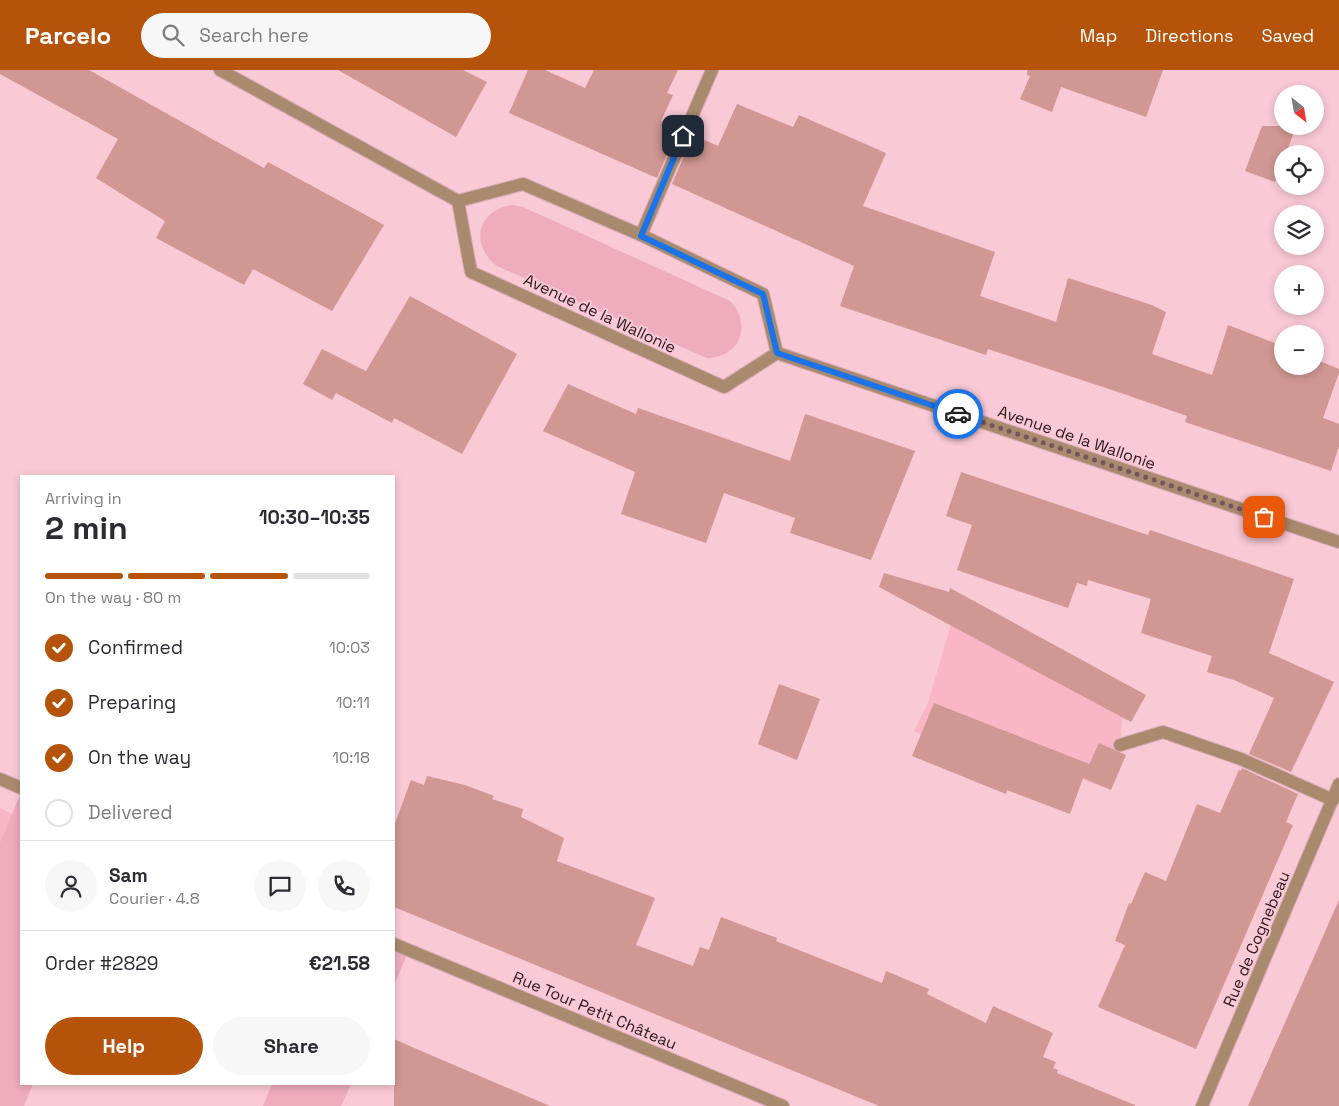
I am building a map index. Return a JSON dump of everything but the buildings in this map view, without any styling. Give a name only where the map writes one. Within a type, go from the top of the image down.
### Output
[{"type":"street","points":[[220,70],[458,201],[523,184],[641,236],[763,294],[777,353]]},
{"type":"street","points":[[641,236],[712,70]]},
{"type":"street","name":"Avenue de la Wallonie","points":[[458,201],[471,272],[724,387],[777,353],[1339,542]]},
{"type":"street","points":[[1120,745],[1162,732],[1241,759],[1333,800]]},
{"type":"street","points":[[0,779],[20,788]]},
{"type":"street","name":"Rue de Cognebeau","points":[[1202,1106],[1339,784]]},
{"type":"street","name":"Rue Tour Petit Château","points":[[395,944],[783,1106]]},
{"type":"shaded area","points":[[513,205],[523,207],[730,301],[737,310],[740,319],[740,338],[728,352],[707,358],[497,266],[488,257],[483,248],[480,238],[481,229],[491,214],[501,208]]},
{"type":"shaded area","points":[[964,596],[1137,693],[1122,720],[1120,745],[1102,787],[1075,777],[943,745],[914,731],[928,703],[950,628]]},
{"type":"shaded area","points":[[20,795],[20,1085],[33,1085],[24,1106],[0,1106],[0,842]]},
{"type":"shaded area","points":[[0,808],[12,814],[0,842]]},
{"type":"shaded area","points":[[395,944],[409,950],[395,983]]},
{"type":"shaded area","points":[[272,1085],[351,1085],[341,1106],[263,1106]]},
{"type":"way so far","points":[[958,414],[1264,517]]},
{"type":"route","points":[[683,136],[641,236],[763,294],[777,353],[958,414]]}]
